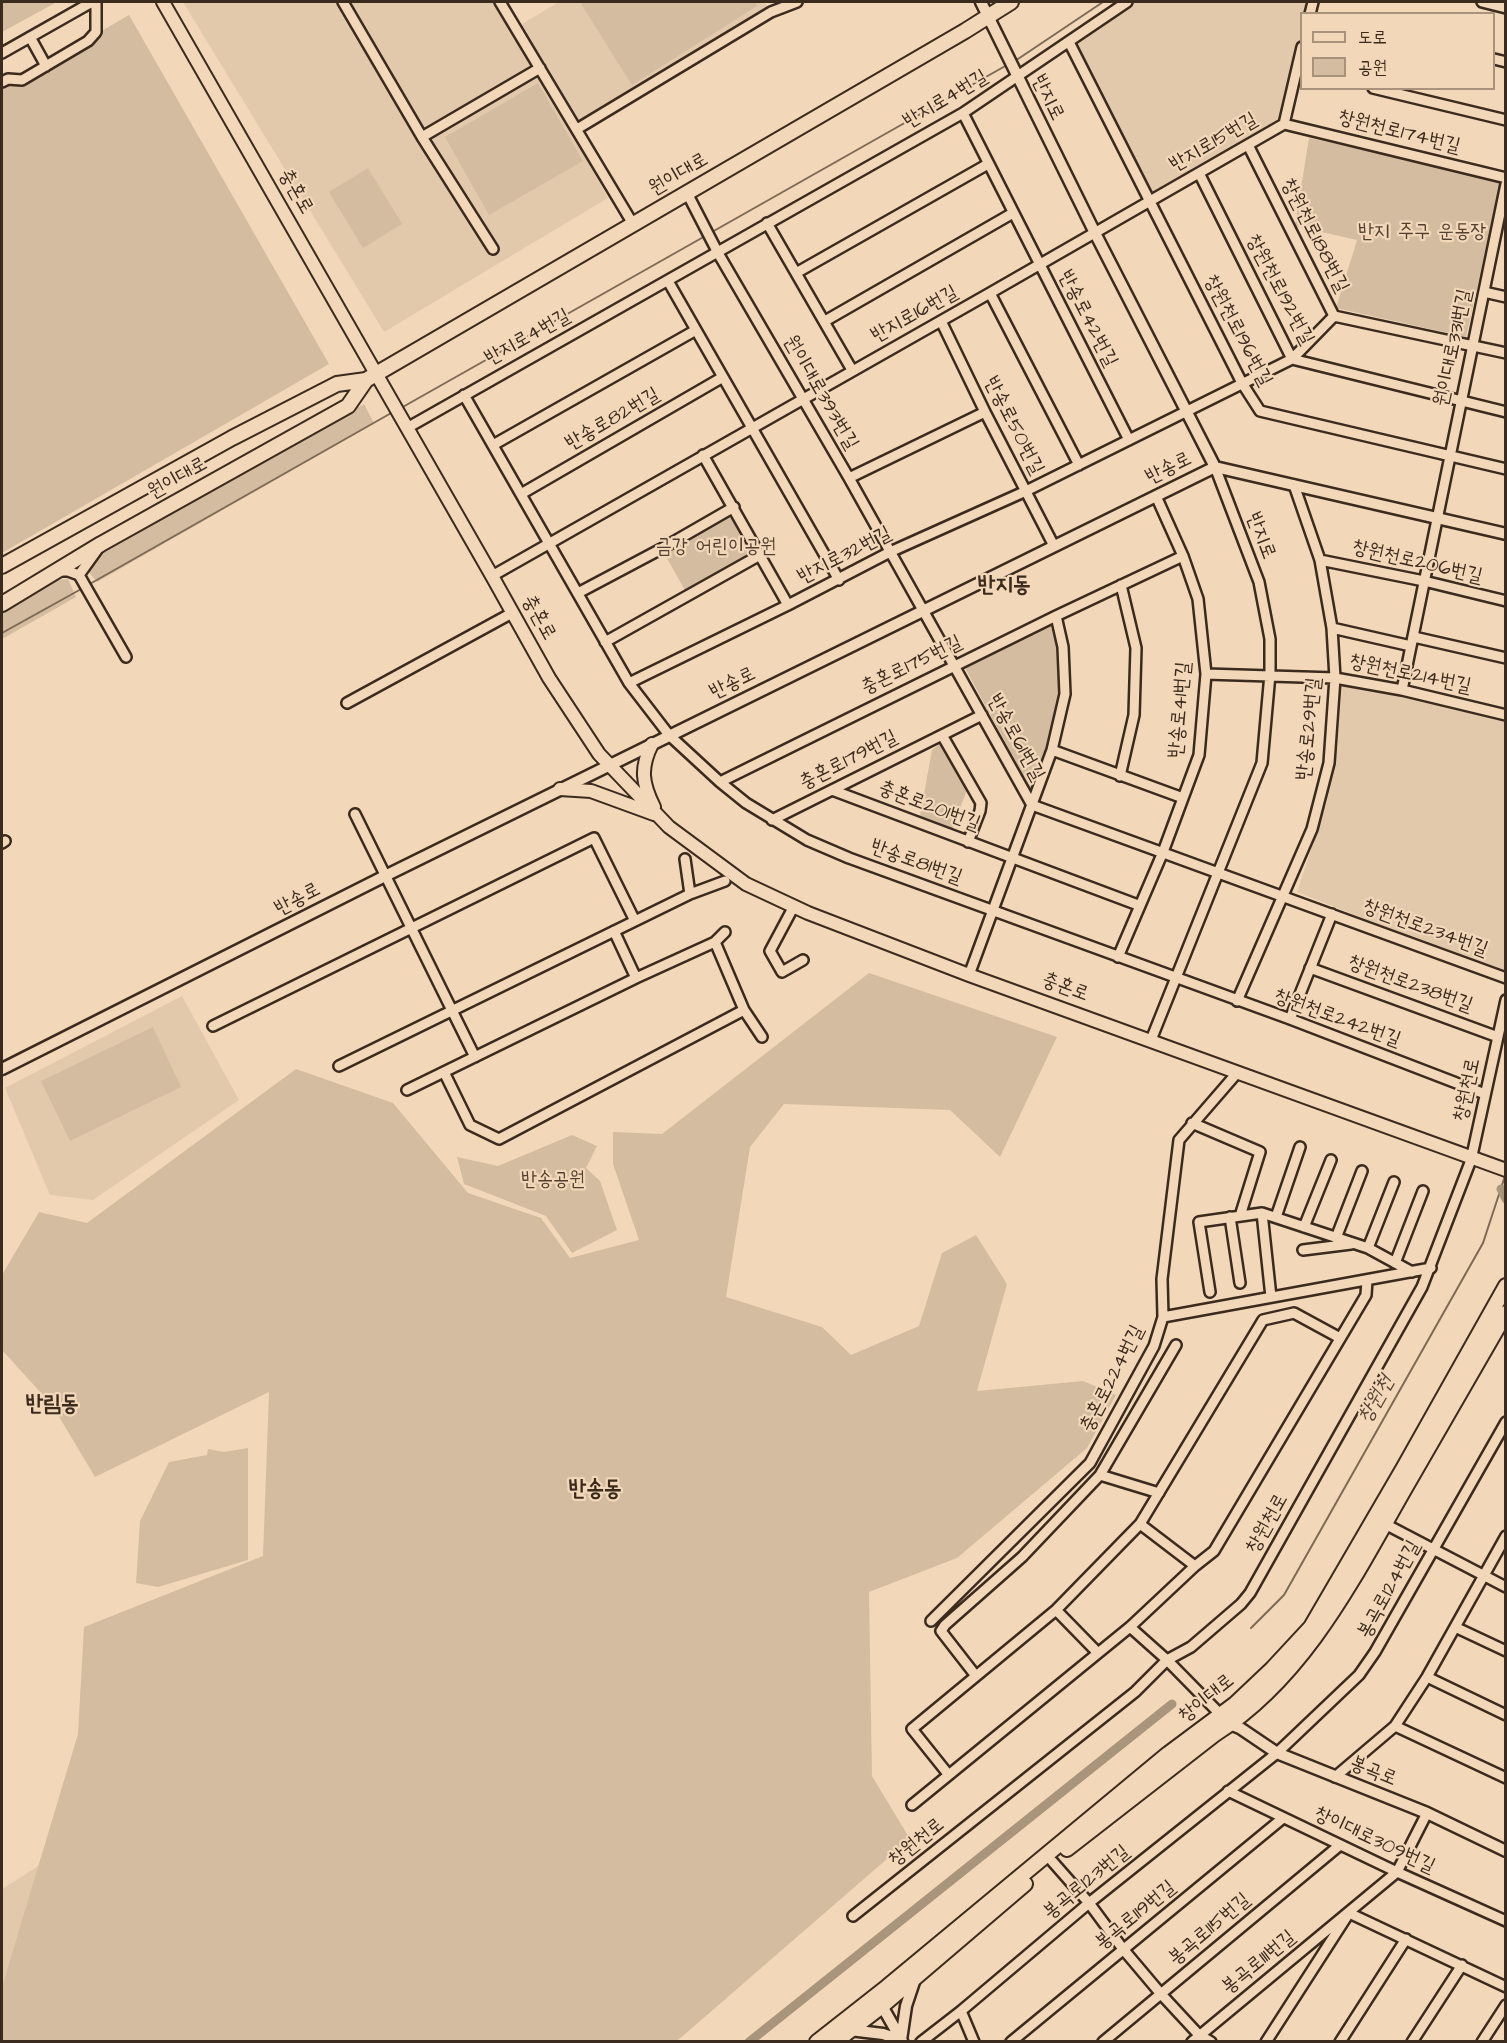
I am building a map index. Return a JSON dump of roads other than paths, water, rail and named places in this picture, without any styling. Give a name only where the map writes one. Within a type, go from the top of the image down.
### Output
[{"type":"main road","name":"충혼로","points":[[163,2],[371,377],[392,402],[549,678],[608,765],[669,827],[746,884],[794,906],[969,975],[1506,1170]]},
{"type":"main road","name":"원이대로","points":[[2,566],[232,438],[337,384],[371,377],[988,18],[1011,2]]},
{"type":"main road","name":"원이대로","points":[[2,604],[101,543],[348,406],[371,377]]},
{"type":"main road","name":"충혼로","points":[[652,744],[646,756],[644,784],[658,816]]},
{"type":"main road","name":"충혼로","points":[[560,789],[591,791],[658,816]]},
{"type":"main road","name":"창이대로","points":[[817,2042],[916,1977],[1052,1861],[1215,1734],[1225,1720],[1311,1627],[1506,1287]]},
{"type":"main road","name":"창이대로","points":[[835,2042],[878,2001],[1168,1755],[1225,1720],[1287,1673],[1325,1625],[1506,1312]]},
{"type":"street","points":[[2,52],[94,2],[96,32],[88,41],[22,80],[8,79],[2,82]]},
{"type":"street","points":[[343,2],[422,137],[493,249]]},
{"type":"street","points":[[500,2],[633,224]]},
{"type":"street","points":[[577,129],[771,12],[797,2]]},
{"type":"street","points":[[981,2],[988,18]]},
{"type":"street","name":"반지로4번길","points":[[406,426],[963,114],[1016,75],[1070,42],[1127,2]]},
{"type":"street","points":[[1482,2],[1506,8]]},
{"type":"street","name":"반지로","points":[[988,18],[1215,466],[1259,582],[1269,639],[1270,674],[1262,763],[1151,1040]]},
{"type":"street","points":[[30,37],[46,66]]},
{"type":"street","name":"창원천로196번길","points":[[1070,42],[1242,383],[1260,411],[1506,469]]},
{"type":"street","points":[[422,137],[540,68]]},
{"type":"street","name":"반지로15번길","points":[[1095,233],[1284,124],[1299,71]]},
{"type":"street","points":[[1381,90],[1506,120]]},
{"type":"street","name":"반송로42번길","points":[[963,114],[1129,440]]},
{"type":"street","name":"창원천로174번길","points":[[1284,124],[1506,178]]},
{"type":"street","name":"창원천로188번길","points":[[1248,145],[1334,316],[1506,353]]},
{"type":"street","points":[[796,273],[988,164]]},
{"type":"street","name":"창원천로192번길","points":[[1198,173],[1292,359],[1506,412]]},
{"type":"street","name":"원이대로331번길","points":[[1402,690],[1472,345],[1484,292],[1501,238],[1506,184]]},
{"type":"street","name":"원이대로393번길","points":[[687,193],[718,253],[849,478],[922,610]]},
{"type":"street","points":[[825,321],[1013,213]]},
{"type":"street","points":[[767,224],[852,370]]},
{"type":"street","name":"반지로16번길","points":[[492,576],[1095,233]]},
{"type":"street","points":[[668,281],[839,580]]},
{"type":"street","points":[[1484,292],[1506,297]]},
{"type":"street","points":[[990,293],[1079,465]]},
{"type":"street","points":[[1292,359],[1334,316]]},
{"type":"street","name":"반송로50번길","points":[[941,321],[1054,546]]},
{"type":"street","name":"반송로82번길","points":[[493,445],[696,330]]},
{"type":"street","name":"반지로32번길","points":[[629,683],[839,580],[890,552],[1026,491],[1292,359]]},
{"type":"street","name":"반송로82번길","points":[[521,494],[723,377]]},
{"type":"street","points":[[464,395],[629,683],[669,735]]},
{"type":"street","points":[[849,478],[985,412]]},
{"type":"street","points":[[703,455],[788,605]]},
{"type":"street","name":"반송로","points":[[2,1069],[608,765],[1215,466],[1506,534]]},
{"type":"street","name":"반송로29번길","points":[[1237,1001],[1312,829],[1329,763],[1335,678],[1332,628],[1320,560],[1294,485]]},
{"type":"street","name":"반송로41번길","points":[[1118,957],[1184,798],[1199,755],[1206,674],[1198,599],[1183,556],[1156,496]]},
{"type":"street","points":[[578,592],[661,549],[734,507]]},
{"type":"street","points":[[79,575],[101,543]]},
{"type":"street","points":[[605,642],[760,555]]},
{"type":"street","name":"충혼로175번길","points":[[720,782],[1056,615],[1183,556]]},
{"type":"street","name":"창원천로206번길","points":[[1320,560],[1424,581],[1506,601]]},
{"type":"street","points":[[56,571],[68,571],[79,575],[126,657]]},
{"type":"street","points":[[1120,776],[1134,715],[1136,648],[1121,585]]},
{"type":"street","name":"반송로61번길","points":[[922,610],[1032,806],[1218,873]]},
{"type":"street","points":[[347,703],[512,613]]},
{"type":"street","points":[[969,975],[1052,750],[1065,694],[1063,647],[1056,615]]},
{"type":"street","points":[[1332,628],[1506,658]]},
{"type":"street","name":"창원천로214번길","points":[[1206,674],[1270,674],[1335,678],[1402,690],[1506,715]]},
{"type":"street","name":"충혼로179번길","points":[[772,820],[982,715]]},
{"type":"street","name":"반송로81번길","points":[[669,735],[746,803],[807,840],[1176,979]]},
{"type":"street","points":[[942,735],[981,803],[968,842]]},
{"type":"street","points":[[1052,750],[1184,798]]},
{"type":"street","name":"충혼로201번길","points":[[832,790],[1138,906]]},
{"type":"street","points":[[355,814],[475,1057]]},
{"type":"street","points":[[213,1026],[594,838],[635,921]]},
{"type":"street","points":[[685,859],[690,894]]},
{"type":"street","name":"창원천로234번길","points":[[1218,873],[1506,978]]},
{"type":"street","points":[[339,1066],[690,894],[725,881]]},
{"type":"street","points":[[794,906],[770,951],[782,972],[803,960]]},
{"type":"street","name":"창원천로234번길","points":[[1290,1020],[1332,915]]},
{"type":"street","points":[[614,931],[636,978]]},
{"type":"street","points":[[407,1090],[715,942],[724,932]]},
{"type":"street","points":[[715,942],[744,1010],[762,1037]]},
{"type":"street","name":"창원천로238번길","points":[[1310,968],[1498,1037]]},
{"type":"street","name":"창원천로242번길","points":[[1176,979],[1485,1094]]},
{"type":"street","name":"창원천로","points":[[853,1916],[1191,1647],[1241,1604],[1250,1593],[1431,1268],[1475,1159],[1485,1094],[1506,1000]]},
{"type":"street","points":[[444,1072],[470,1125],[500,1139],[744,1010]]},
{"type":"street","name":"충혼로224번길","points":[[931,1621],[1090,1463],[1154,1346],[1163,1317],[1162,1280],[1179,1140],[1237,1072]]},
{"type":"street","points":[[1192,1123],[1260,1152],[1235,1217],[1240,1283]]},
{"type":"street","points":[[1275,1217],[1300,1147]]},
{"type":"street","points":[[1304,1227],[1331,1160]]},
{"type":"street","points":[[1336,1238],[1362,1171]]},
{"type":"street","points":[[1368,1248],[1394,1182]]},
{"type":"street","points":[[1395,1263],[1424,1191]]},
{"type":"street","points":[[1262,1213],[1271,1298]]},
{"type":"street","points":[[1209,1292],[1199,1222],[1262,1213],[1368,1248],[1412,1272]]},
{"type":"street","points":[[1303,1250],[1354,1244]]},
{"type":"street","points":[[1163,1317],[1431,1268]]},
{"type":"street","points":[[912,1805],[1130,1627],[1214,1551],[1366,1295],[1367,1280]]},
{"type":"street","points":[[948,1774],[912,1729],[1056,1610],[1140,1524],[1263,1320],[1294,1313],[1340,1338]]},
{"type":"street","points":[[976,1676],[941,1631],[1022,1557],[1100,1475],[1176,1345]]},
{"type":"street","name":"봉곡로124번길","points":[[1277,1753],[1359,1675],[1375,1652],[1506,1422]]},
{"type":"street","points":[[1100,1475],[1159,1493]]},
{"type":"street","points":[[1140,1524],[1195,1566]]},
{"type":"street","points":[[1385,1524],[1506,1587]]},
{"type":"street","points":[[1335,1777],[1395,1726],[1426,1677],[1506,1536]]},
{"type":"street","points":[[1056,1610],[1098,1653]]},
{"type":"street","points":[[1130,1627],[1170,1662],[1225,1720]]},
{"type":"street","points":[[1455,1627],[1506,1651]]},
{"type":"street","points":[[1426,1677],[1506,1715]]},
{"type":"street","name":"봉곡로","points":[[1225,1720],[1277,1753],[1427,1813],[1506,1851]]},
{"type":"street","points":[[1395,1726],[1506,1778]]},
{"type":"street","name":"봉곡로123번길","points":[[921,2042],[1277,1753]]},
{"type":"street","name":"창이대로309번길","points":[[1228,1791],[1506,1921]]},
{"type":"street","name":"봉곡로111번길","points":[[1196,2038],[1397,1872],[1427,1813]]},
{"type":"street","name":"봉곡로119번길","points":[[1011,2042],[1283,1818]]},
{"type":"street","name":"봉곡로115번길","points":[[1103,2042],[1340,1845]]},
{"type":"street","points":[[1052,1861],[1196,2038],[1211,2042]]},
{"type":"street","points":[[1266,2042],[1349,1913],[1506,1987]]},
{"type":"street","points":[[1340,2042],[1406,1939]]},
{"type":"street","points":[[1412,2042],[1462,1965]]},
{"type":"street","points":[[902,2041],[906,2006],[916,1977]]},
{"type":"street","points":[[878,2001],[902,2041]]},
{"type":"street","points":[[1482,2042],[1506,2005]]},
{"type":"street","points":[[961,2011],[974,2042]]},
{"type":"street","points":[[850,2030],[883,2034],[902,2041]]},
{"type":"waterway","points":[[1015,61],[1103,2]]},
{"type":"waterway","points":[[712,232],[1007,65]]},
{"type":"waterway","points":[[401,408],[707,235]]},
{"type":"waterway","points":[[88,585],[393,412]]},
{"type":"waterway","points":[[2,633],[83,588]]},
{"type":"waterway","name":"창원천","points":[[1251,1628],[1284,1595],[1483,1243],[1505,1176]]},
{"type":"waterway","points":[[1501,1189],[1506,1199]]},
{"type":"waterway","points":[[749,2042],[1172,1704]]},
{"type":"district","name":"반지동","points":[[1004,586]]},
{"type":"district","name":"반림동","points":[[52,1405]]},
{"type":"district","name":"반송동","points":[[595,1490]]},
{"type":"park label","name":"반지 주구 운동장","points":[[1422,233]]},
{"type":"park label","name":"금강 어린이공원","points":[[716,548]]},
{"type":"park label","name":"반송공원","points":[[553,1181]]}]
